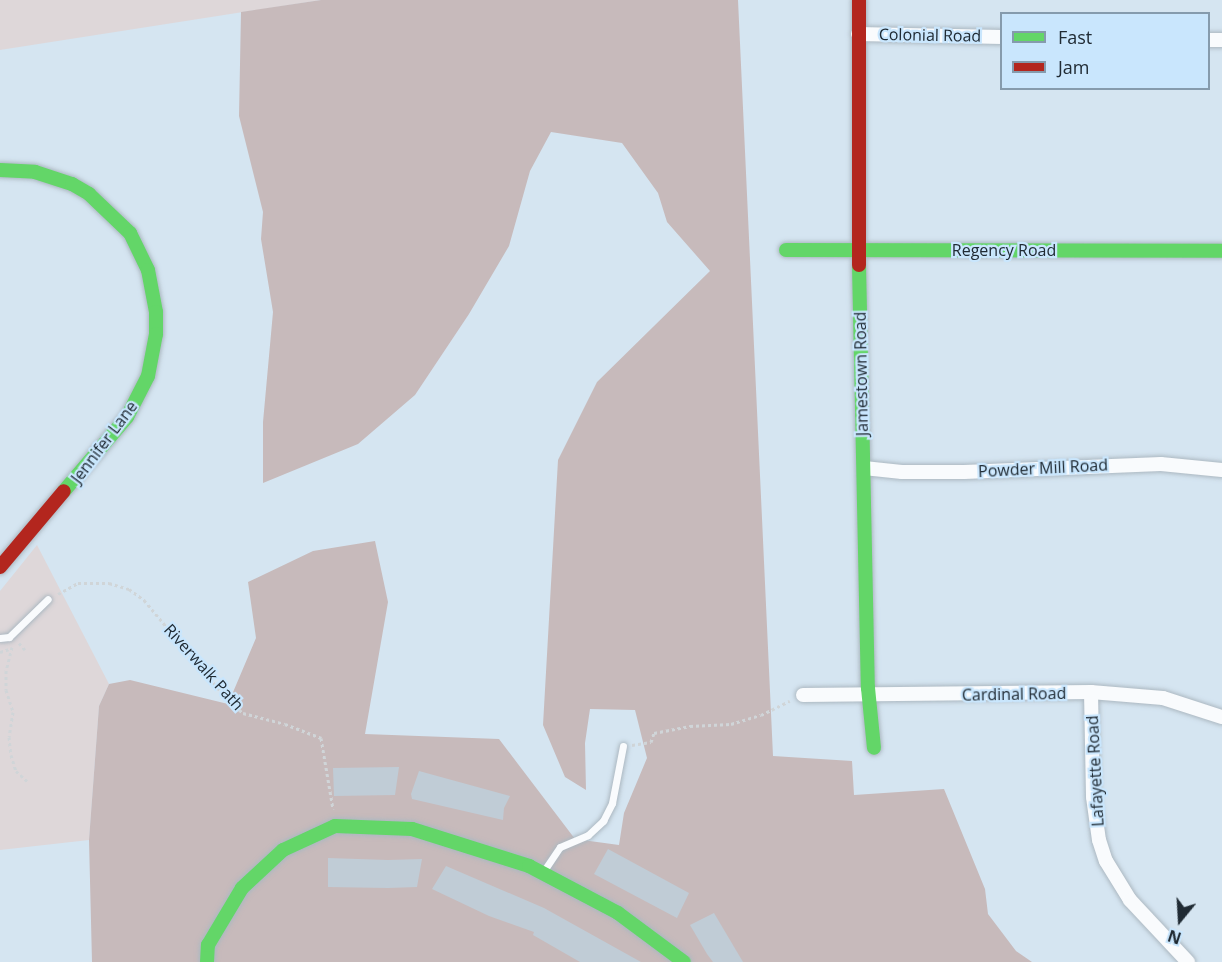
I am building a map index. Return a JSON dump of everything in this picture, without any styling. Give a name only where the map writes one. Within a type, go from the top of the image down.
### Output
[{"type":"street","name":"Jamestown Road","points":[[858,0],[859,251],[868,696],[874,748]]},
{"type":"street","name":"Colonial Road","points":[[858,34],[1000,37]]},
{"type":"street","name":"Jennifer Lane","points":[[0,170],[35,172],[72,184],[89,194],[118,219],[130,233],[148,270],[156,312],[156,334],[148,376],[127,417],[0,567]]},
{"type":"street","name":"Regency Road","points":[[786,250],[1222,251]]},
{"type":"street","name":"Powder Mill Road","points":[[864,468],[902,472],[963,472],[1171,464],[1222,470]]},
{"type":"street","name":"Cardinal Road","points":[[803,695],[1091,692],[1163,698],[1222,717]]},
{"type":"street","name":"Lafayette Road","points":[[1091,692],[1093,797],[1099,840],[1106,861],[1130,900],[1188,962]]},
{"type":"street","points":[[207,962],[208,945],[242,888],[283,850],[335,826],[412,829],[529,866],[618,913],[684,962]]},
{"type":"lane","points":[[0,638],[9,637],[48,599]]},
{"type":"lane","points":[[543,873],[560,847],[588,835],[603,821],[612,803],[623,746]]},
{"type":"path","name":"Riverwalk Path","points":[[48,599],[78,583],[110,583],[129,589],[144,600],[222,693],[243,713],[285,724],[321,738],[335,826]]},
{"type":"path","points":[[0,652],[18,642],[21,625]]},
{"type":"path","points":[[18,642],[25,650]]},
{"type":"path","points":[[9,649],[6,690],[13,712],[9,737],[11,755],[16,771],[27,781]]},
{"type":"path","points":[[623,746],[651,742],[654,733],[690,726],[731,724],[761,715],[803,695]]},
{"type":"shaded area","points":[[0,0],[321,0],[0,50]]},
{"type":"shaded area","points":[[321,0],[738,0],[773,756],[852,761],[854,795],[944,789],[985,889],[988,914],[1016,951],[1032,962],[92,962],[89,840],[99,706],[109,684],[130,680],[228,704],[256,638],[248,582],[313,551],[375,541],[388,602],[365,734],[499,739],[575,839],[619,845],[624,813],[647,758],[635,710],[590,709],[585,743],[586,790],[565,777],[543,725],[558,460],[597,382],[710,271],[667,222],[658,193],[622,143],[551,132],[530,171],[509,246],[469,314],[415,395],[358,444],[263,483],[263,422],[273,312],[261,239],[263,212],[239,116],[241,12]]},
{"type":"shaded area","points":[[37,545],[109,684],[99,706],[89,840],[0,850],[0,591]]},
{"type":"building","points":[[399,767],[395,795],[334,796],[333,768]]},
{"type":"building","points":[[419,771],[510,796],[504,808],[503,820],[412,799],[411,794]]},
{"type":"building","points":[[608,849],[689,893],[677,918],[594,874]]},
{"type":"building","points":[[328,858],[422,859],[417,887],[388,888],[328,887]]},
{"type":"building","points":[[446,866],[544,908],[641,962],[580,962],[533,935],[534,932],[489,916],[432,889]]},
{"type":"building","points":[[714,913],[743,962],[713,962],[707,954],[690,925]]},
{"type":"traffic: fast","points":[[0,170],[35,172],[72,184],[89,194],[130,233],[148,270],[156,312],[156,334],[148,376],[127,417],[64,491]]},
{"type":"traffic: fast","points":[[786,250],[1222,251]]},
{"type":"traffic: fast","points":[[859,265],[868,688],[874,748]]},
{"type":"traffic: fast","points":[[207,962],[208,945],[242,888],[283,850],[335,826],[412,829],[529,866],[618,913],[684,962]]},
{"type":"traffic: jam","points":[[859,0],[859,265]]},
{"type":"traffic: jam","points":[[0,567],[64,491]]}]
